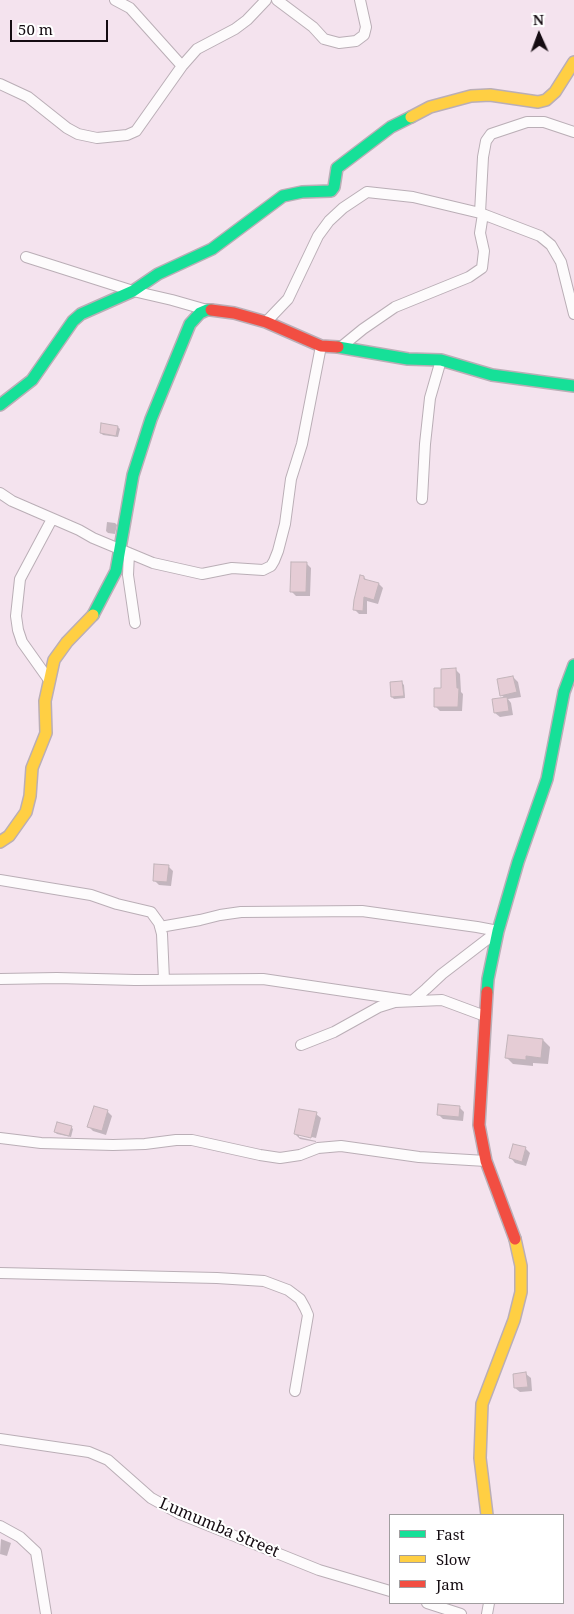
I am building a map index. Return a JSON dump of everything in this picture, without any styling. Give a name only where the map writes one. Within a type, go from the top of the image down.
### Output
[{"type":"street","points":[[115,0],[130,8],[182,66]]},
{"type":"street","points":[[0,84],[28,97],[67,128],[78,134],[97,138],[127,135],[136,130],[182,66],[197,49],[248,20],[266,0]]},
{"type":"street","points":[[277,0],[313,27],[324,39],[339,43],[356,41],[364,35],[366,27],[360,0]]},
{"type":"street","points":[[0,405],[32,380],[73,320],[81,314],[133,291],[158,274],[212,249],[283,196],[302,192],[331,191],[334,187],[337,168],[391,127],[430,107],[471,96],[490,95],[538,102],[546,100],[555,92],[574,62]]},
{"type":"street","points":[[341,347],[394,307],[469,276],[482,268],[484,251],[480,233],[483,157],[486,141],[492,134],[527,122],[544,122],[574,132]]},
{"type":"street","points":[[266,322],[288,299],[318,236],[329,221],[343,208],[367,192],[414,197],[482,214],[540,236],[551,245],[561,262],[574,314]]},
{"type":"street","points":[[26,257],[133,291],[207,310],[234,313],[266,322],[321,346],[341,347],[408,359],[441,360],[492,375],[574,386]]},
{"type":"street","points":[[3,838],[26,812],[30,796],[32,768],[46,733],[45,701],[54,660],[67,642],[95,613],[116,571],[124,550],[133,475],[151,419],[190,324],[200,313],[207,310]]},
{"type":"street","points":[[0,493],[12,501],[52,520],[154,562],[202,574],[232,568],[263,570],[271,566],[278,551],[285,524],[291,480],[302,444],[321,346]]},
{"type":"street","points":[[422,499],[430,398],[441,360]]},
{"type":"street","points":[[49,680],[22,642],[16,616],[20,579],[52,520]]},
{"type":"street","points":[[124,550],[136,623]]},
{"type":"street","points":[[487,1514],[480,1458],[482,1404],[514,1320],[521,1292],[521,1266],[517,1244],[486,1161],[480,1125],[488,978],[498,931],[518,862],[547,779],[564,692],[574,666]]},
{"type":"street","points":[[0,880],[91,895],[117,904],[151,912],[160,927],[164,980]]},
{"type":"street","points":[[160,927],[241,912],[355,911],[498,931]]},
{"type":"street","points":[[0,979],[164,980],[263,978],[412,1001],[442,974],[498,931]]},
{"type":"street","points":[[301,1045],[334,1032],[379,1007],[395,1002],[442,1000],[485,1016]]},
{"type":"street","points":[[0,1138],[41,1143],[113,1145],[192,1140],[280,1158],[300,1155],[318,1148],[341,1146],[419,1157],[486,1161]]},
{"type":"street","points":[[0,1273],[217,1278],[264,1282],[288,1290],[300,1299],[308,1315],[295,1390]]},
{"type":"street","name":"Lumumba Street","points":[[0,1439],[89,1452],[108,1460],[151,1498],[180,1514],[319,1570],[389,1591]]},
{"type":"street","points":[[0,1526],[20,1537],[36,1552],[46,1614]]},
{"type":"street","points":[[430,1604],[461,1614]]},
{"type":"building","points":[[101,423],[118,426],[116,436],[100,433]]},
{"type":"building","points":[[291,562],[307,562],[306,592],[290,592]]},
{"type":"building","points":[[360,575],[364,576],[364,579],[379,583],[374,600],[364,597],[363,611],[353,610]]},
{"type":"building","points":[[456,668],[457,688],[459,688],[458,707],[434,707],[434,688],[441,688],[441,669]]},
{"type":"building","points":[[513,676],[517,692],[500,696],[497,679]]},
{"type":"building","points":[[402,681],[404,696],[391,697],[390,682]]},
{"type":"building","points":[[507,697],[509,711],[494,713],[492,699]]},
{"type":"building","points":[[154,864],[169,865],[167,882],[153,881]]},
{"type":"building","points":[[508,1035],[543,1039],[541,1058],[526,1056],[526,1060],[505,1058]]},
{"type":"building","points":[[438,1104],[460,1106],[459,1117],[437,1115]]},
{"type":"building","points":[[94,1106],[108,1110],[102,1131],[87,1127]]},
{"type":"building","points":[[299,1109],[317,1112],[311,1138],[294,1134]]},
{"type":"building","points":[[57,1122],[72,1126],[69,1136],[54,1132]]},
{"type":"building","points":[[513,1144],[526,1147],[522,1162],[509,1158]]},
{"type":"building","points":[[526,1372],[528,1387],[514,1388],[513,1374]]},
{"type":"traffic: fast","points":[[0,405],[32,380],[73,321],[81,314],[133,291],[158,274],[212,249],[283,196],[302,192],[331,191],[334,187],[337,168],[391,127],[411,117]]},
{"type":"traffic: fast","points":[[93,615],[116,571],[133,475],[151,419],[190,324],[200,313],[211,310]]},
{"type":"traffic: fast","points":[[338,347],[408,359],[441,360],[492,375],[574,386]]},
{"type":"traffic: fast","points":[[487,992],[498,931],[518,862],[547,779],[564,692],[574,665]]},
{"type":"traffic: slow","points":[[411,117],[430,107],[471,96],[490,95],[538,102],[546,100],[555,92],[574,62]]},
{"type":"traffic: slow","points":[[0,842],[9,836],[26,812],[30,796],[32,768],[46,733],[45,701],[54,660],[67,642],[93,615]]},
{"type":"traffic: slow","points":[[487,1514],[480,1458],[482,1404],[514,1320],[521,1292],[521,1266],[515,1239]]},
{"type":"traffic: jam","points":[[211,310],[234,313],[266,322],[321,346],[338,347]]},
{"type":"traffic: jam","points":[[487,992],[479,1125],[486,1161],[515,1239]]}]
